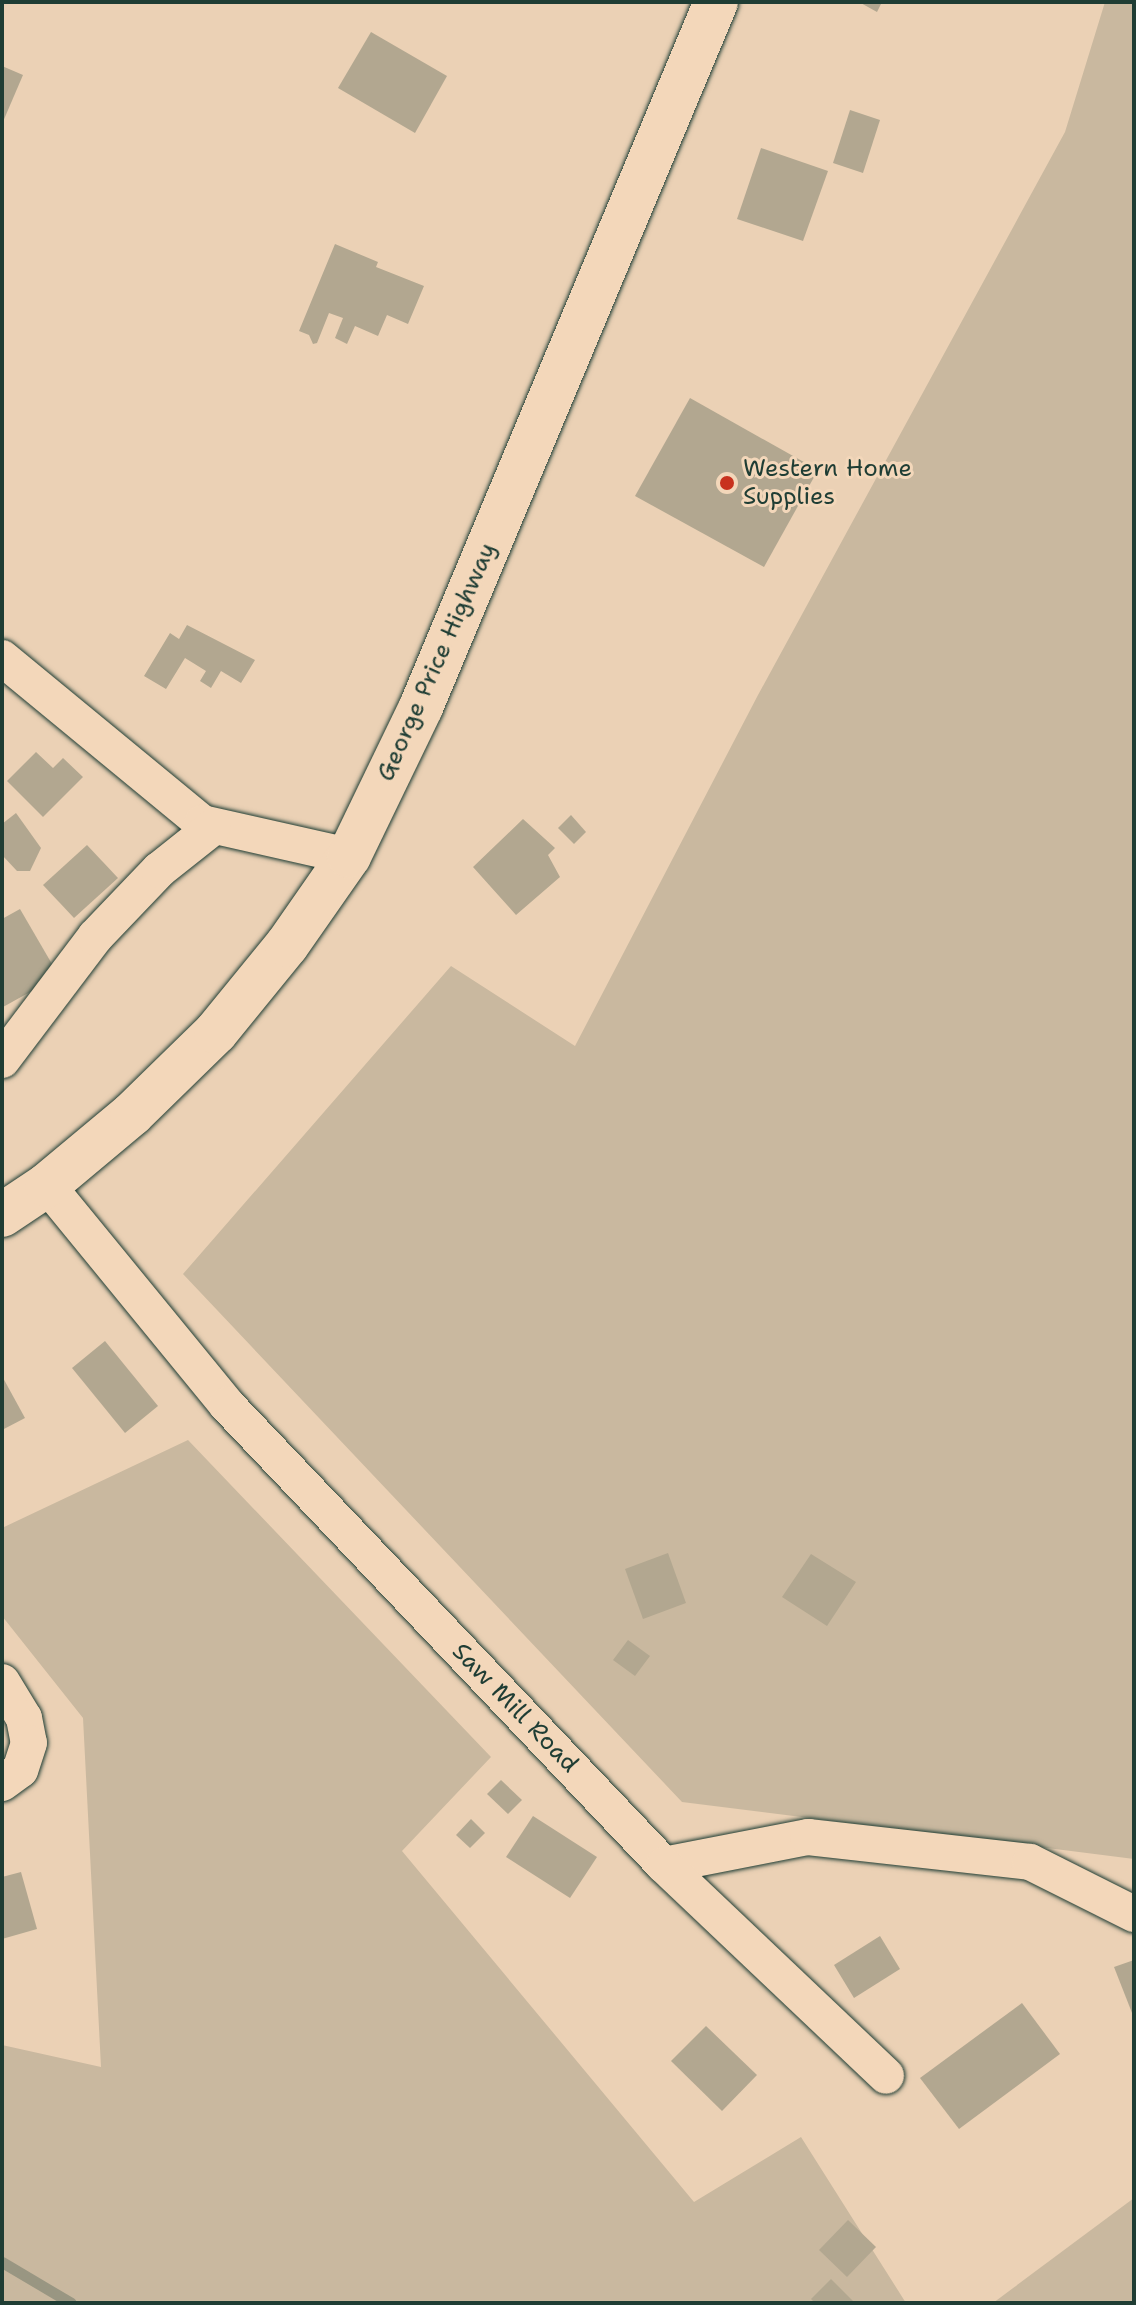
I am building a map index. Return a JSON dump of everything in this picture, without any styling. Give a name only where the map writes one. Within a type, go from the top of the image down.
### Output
[{"type":"highway","name":"George Price Highway","points":[[2,1215],[47,1185],[132,1114],[216,1032],[287,945],[349,856],[421,707],[716,2]]},
{"type":"street","points":[[2,658],[202,823],[349,856]]},
{"type":"street","points":[[2,1060],[95,937],[159,870],[213,827]]},
{"type":"street","name":"Saw Mill Road","points":[[47,1185],[227,1405],[664,1865],[886,2076]]},
{"type":"street","points":[[2,1682],[24,1718],[29,1743],[20,1770],[2,1783]]},
{"type":"street","points":[[664,1865],[808,1837],[1030,1862],[1134,1914]]},
{"type":"shaded area","points":[[1105,2],[1134,2],[1134,1859],[682,1802],[183,1274],[451,966],[575,1046],[758,695],[1065,132]]},
{"type":"shaded area","points":[[188,1440],[491,1757],[402,1851],[694,2202],[801,2137],[906,2303],[2,2303],[2,2045],[101,2067],[83,1718],[2,1616],[2,1528]]},
{"type":"shaded area","points":[[1134,2198],[1134,2303],[993,2303]]},
{"type":"building","points":[[859,2],[882,2],[877,12]]},
{"type":"building","points":[[371,32],[447,76],[415,133],[338,88]]},
{"type":"building","points":[[2,66],[23,75],[2,124]]},
{"type":"building","points":[[850,110],[880,120],[863,173],[833,163]]},
{"type":"building","points":[[761,148],[828,171],[803,241],[737,219]]},
{"type":"building","points":[[335,244],[378,262],[376,267],[424,286],[408,324],[387,315],[378,336],[355,326],[347,344],[335,338],[343,318],[329,313],[317,343],[313,344],[309,335],[299,331]]},
{"type":"building","name":"Western Home Supplies","points":[[690,398],[818,470],[764,567],[635,496]]},
{"type":"building","points":[[187,625],[255,660],[241,683],[221,671],[211,688],[200,681],[206,671],[185,658],[166,689],[144,676],[170,633],[179,639]]},
{"type":"building","points":[[36,752],[53,768],[63,758],[83,777],[43,817],[7,781]]},
{"type":"building","points":[[16,813],[41,848],[30,871],[17,871],[2,855],[2,824]]},
{"type":"building","points":[[571,815],[586,832],[574,844],[558,828]]},
{"type":"building","points":[[523,819],[555,848],[548,855],[560,877],[516,915],[473,867]]},
{"type":"building","points":[[87,845],[118,878],[74,918],[43,885]]},
{"type":"building","points":[[20,909],[59,976],[3,1007],[2,919]]},
{"type":"building","points":[[105,1341],[158,1406],[125,1433],[72,1368]]},
{"type":"building","points":[[2,1376],[25,1418],[2,1430]]},
{"type":"building","points":[[668,1553],[686,1603],[643,1619],[625,1569]]},
{"type":"building","points":[[811,1554],[856,1582],[827,1626],[782,1597]]},
{"type":"building","points":[[628,1640],[650,1656],[635,1676],[613,1660]]},
{"type":"building","points":[[501,1780],[522,1800],[508,1814],[487,1794]]},
{"type":"building","points":[[533,1816],[597,1857],[570,1898],[506,1857]]},
{"type":"building","points":[[471,1819],[485,1833],[470,1848],[456,1835]]},
{"type":"building","points":[[21,1872],[37,1929],[2,1939],[2,1877]]},
{"type":"building","points":[[880,1936],[900,1969],[854,1998],[834,1965]]},
{"type":"building","points":[[1134,1960],[1134,2018],[1114,1967]]},
{"type":"building","points":[[1022,2003],[1060,2054],[959,2129],[920,2078]]},
{"type":"building","points":[[706,2026],[757,2075],[722,2111],[671,2061]]},
{"type":"building","points":[[848,2220],[876,2247],[847,2277],[819,2250]]},
{"type":"building","points":[[831,2279],[855,2303],[815,2303],[811,2299]]},
{"type":"waterway","points":[[2,2262],[71,2303]]},
{"type":"place","name":"Western Home Supplies","points":[[727,483]]}]
